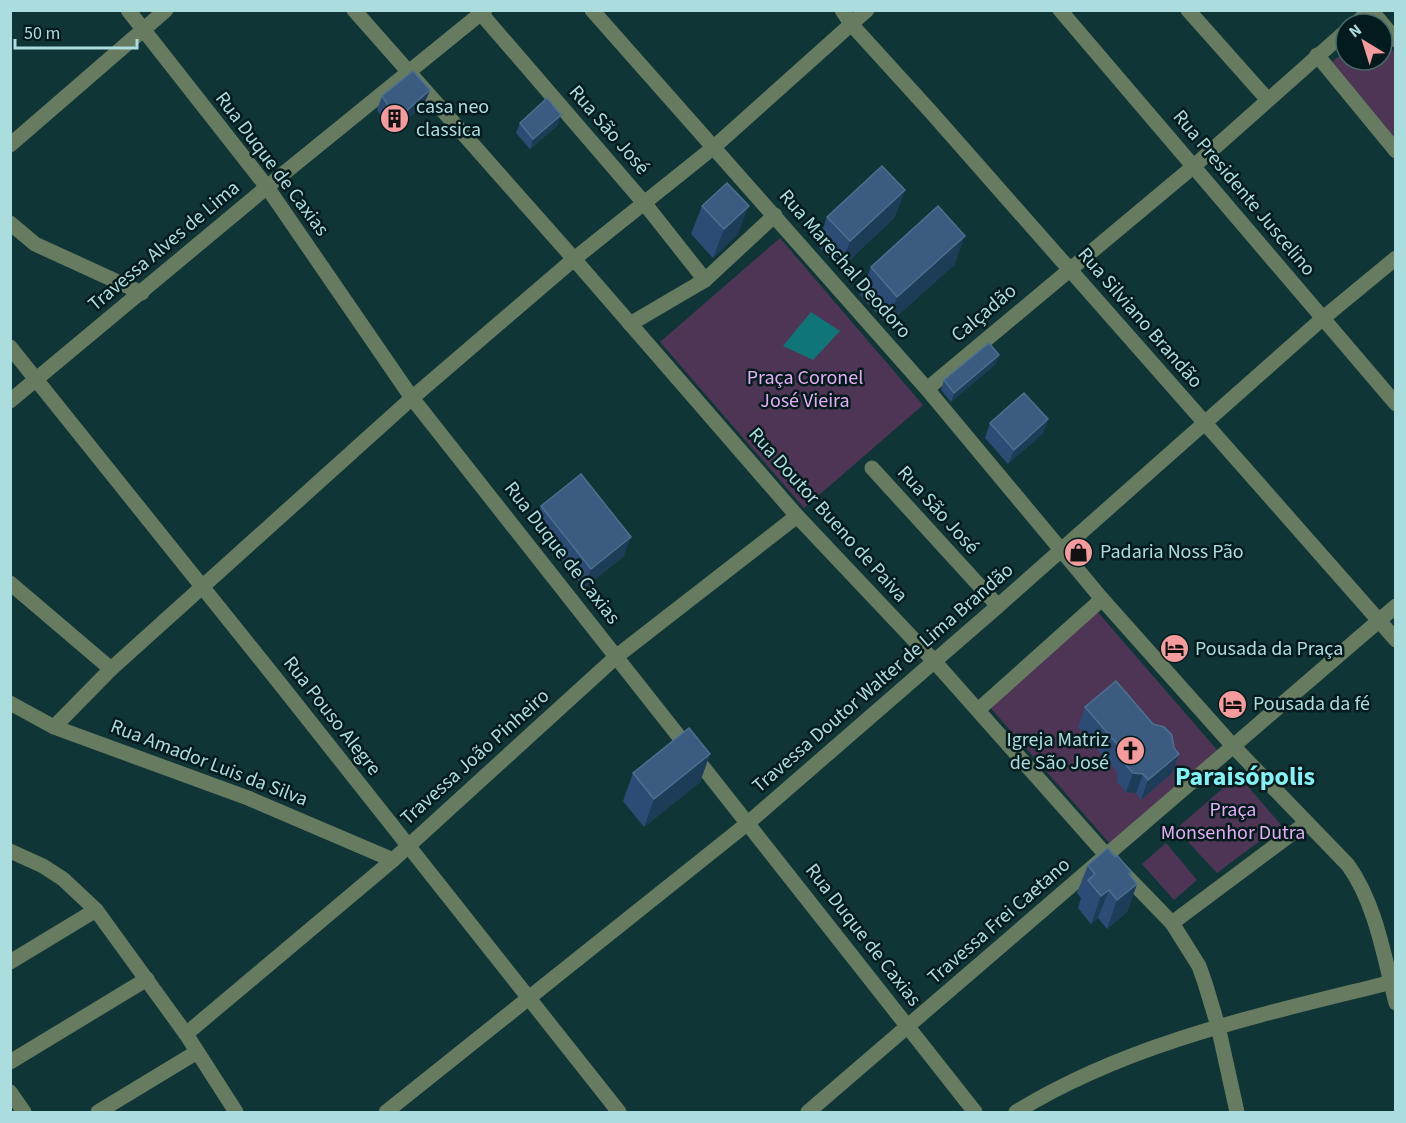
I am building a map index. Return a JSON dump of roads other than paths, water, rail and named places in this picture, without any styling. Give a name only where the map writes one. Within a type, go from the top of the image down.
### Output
[{"type":"street","name":"Rua Duque de Caxias","points":[[128,10],[267,187],[412,398],[975,1113]]},
{"type":"street","points":[[10,146],[166,10]]},
{"type":"street","name":"Rua Doutor Bueno de Paiva","points":[[354,10],[797,516],[934,661],[1107,856]]},
{"type":"street","name":"Rua Marechal Deodoro","points":[[592,10],[927,388],[1102,599],[1233,746],[1348,865],[1368,900],[1393,982],[1395,1003]]},
{"type":"street","name":"Rua Silviano Brandão","points":[[843,10],[851,24],[1395,640]]},
{"type":"street","points":[[54,727],[111,669],[412,398],[574,259],[714,147],[867,10]]},
{"type":"street","name":"Rua Presidente Juscelino","points":[[1060,10],[1395,404]]},
{"type":"street","points":[[1188,10],[1268,100]]},
{"type":"street","points":[[1371,11],[1395,40]]},
{"type":"street","name":"Travessa Alves de Lima","points":[[10,401],[481,12]]},
{"type":"street","name":"Rua São José","points":[[481,12],[645,204],[705,280]]},
{"type":"street","name":"Calçadão","points":[[927,388],[1194,166],[1334,42]]},
{"type":"street","points":[[1317,55],[1395,151]]},
{"type":"street","points":[[630,324],[705,280],[776,216]]},
{"type":"street","points":[[10,223],[35,244],[142,293]]},
{"type":"street","name":"Travessa Doutor Walter de Lima Brandão","points":[[386,1113],[748,824],[1322,319],[1395,258]]},
{"type":"street","name":"Rua Pouso Alegre","points":[[10,347],[38,379],[619,1113]]},
{"type":"street","name":"Rua São José","points":[[872,468],[998,606]]},
{"type":"street","name":"Travessa João Pinheiro","points":[[186,1034],[408,847],[617,656],[797,516]]},
{"type":"street","points":[[10,583],[111,669]]},
{"type":"street","points":[[978,710],[1102,599]]},
{"type":"street","points":[[1237,1113],[1218,1026],[1199,966],[1172,923],[1107,856],[1395,606]]},
{"type":"street","name":"Rua Amador Luis da Silva","points":[[10,703],[54,727],[248,798],[393,860]]},
{"type":"street","points":[[1172,923],[1306,822]]},
{"type":"street","points":[[13,855],[43,866],[63,879],[96,910],[186,1034],[236,1113]]},
{"type":"street","name":"Travessa Frei Caetano","points":[[808,1113],[1107,856]]},
{"type":"street","points":[[10,962],[96,910]]},
{"type":"street","points":[[10,1062],[147,979]]},
{"type":"street","points":[[1016,1113],[1080,1077],[1133,1055],[1218,1026],[1393,982]]},
{"type":"street","points":[[98,1113],[197,1052]]},
{"type":"street","points":[[10,1092],[24,1113]]},
{"type":"water","points":[[811,312],[840,331],[813,360],[783,346]]},
{"type":"place","name":"casa neo classica","points":[[395,119]]},
{"type":"place","name":"Padaria Noss Pão","points":[[1079,552]]},
{"type":"place","name":"Pousada da Praça","points":[[1174,649]]},
{"type":"place","name":"Pousada da fé","points":[[1232,704]]},
{"type":"place","name":"Igreja Matriz de São José","points":[[1130,751]]},
{"type":"district","name":"Paraisópolis","points":[[1245,776]]},
{"type":"park label","name":"Praça Coronel José Vieira","points":[[805,390]]},
{"type":"park label","name":"Praça Monsenhor Dutra","points":[[1233,822]]}]
